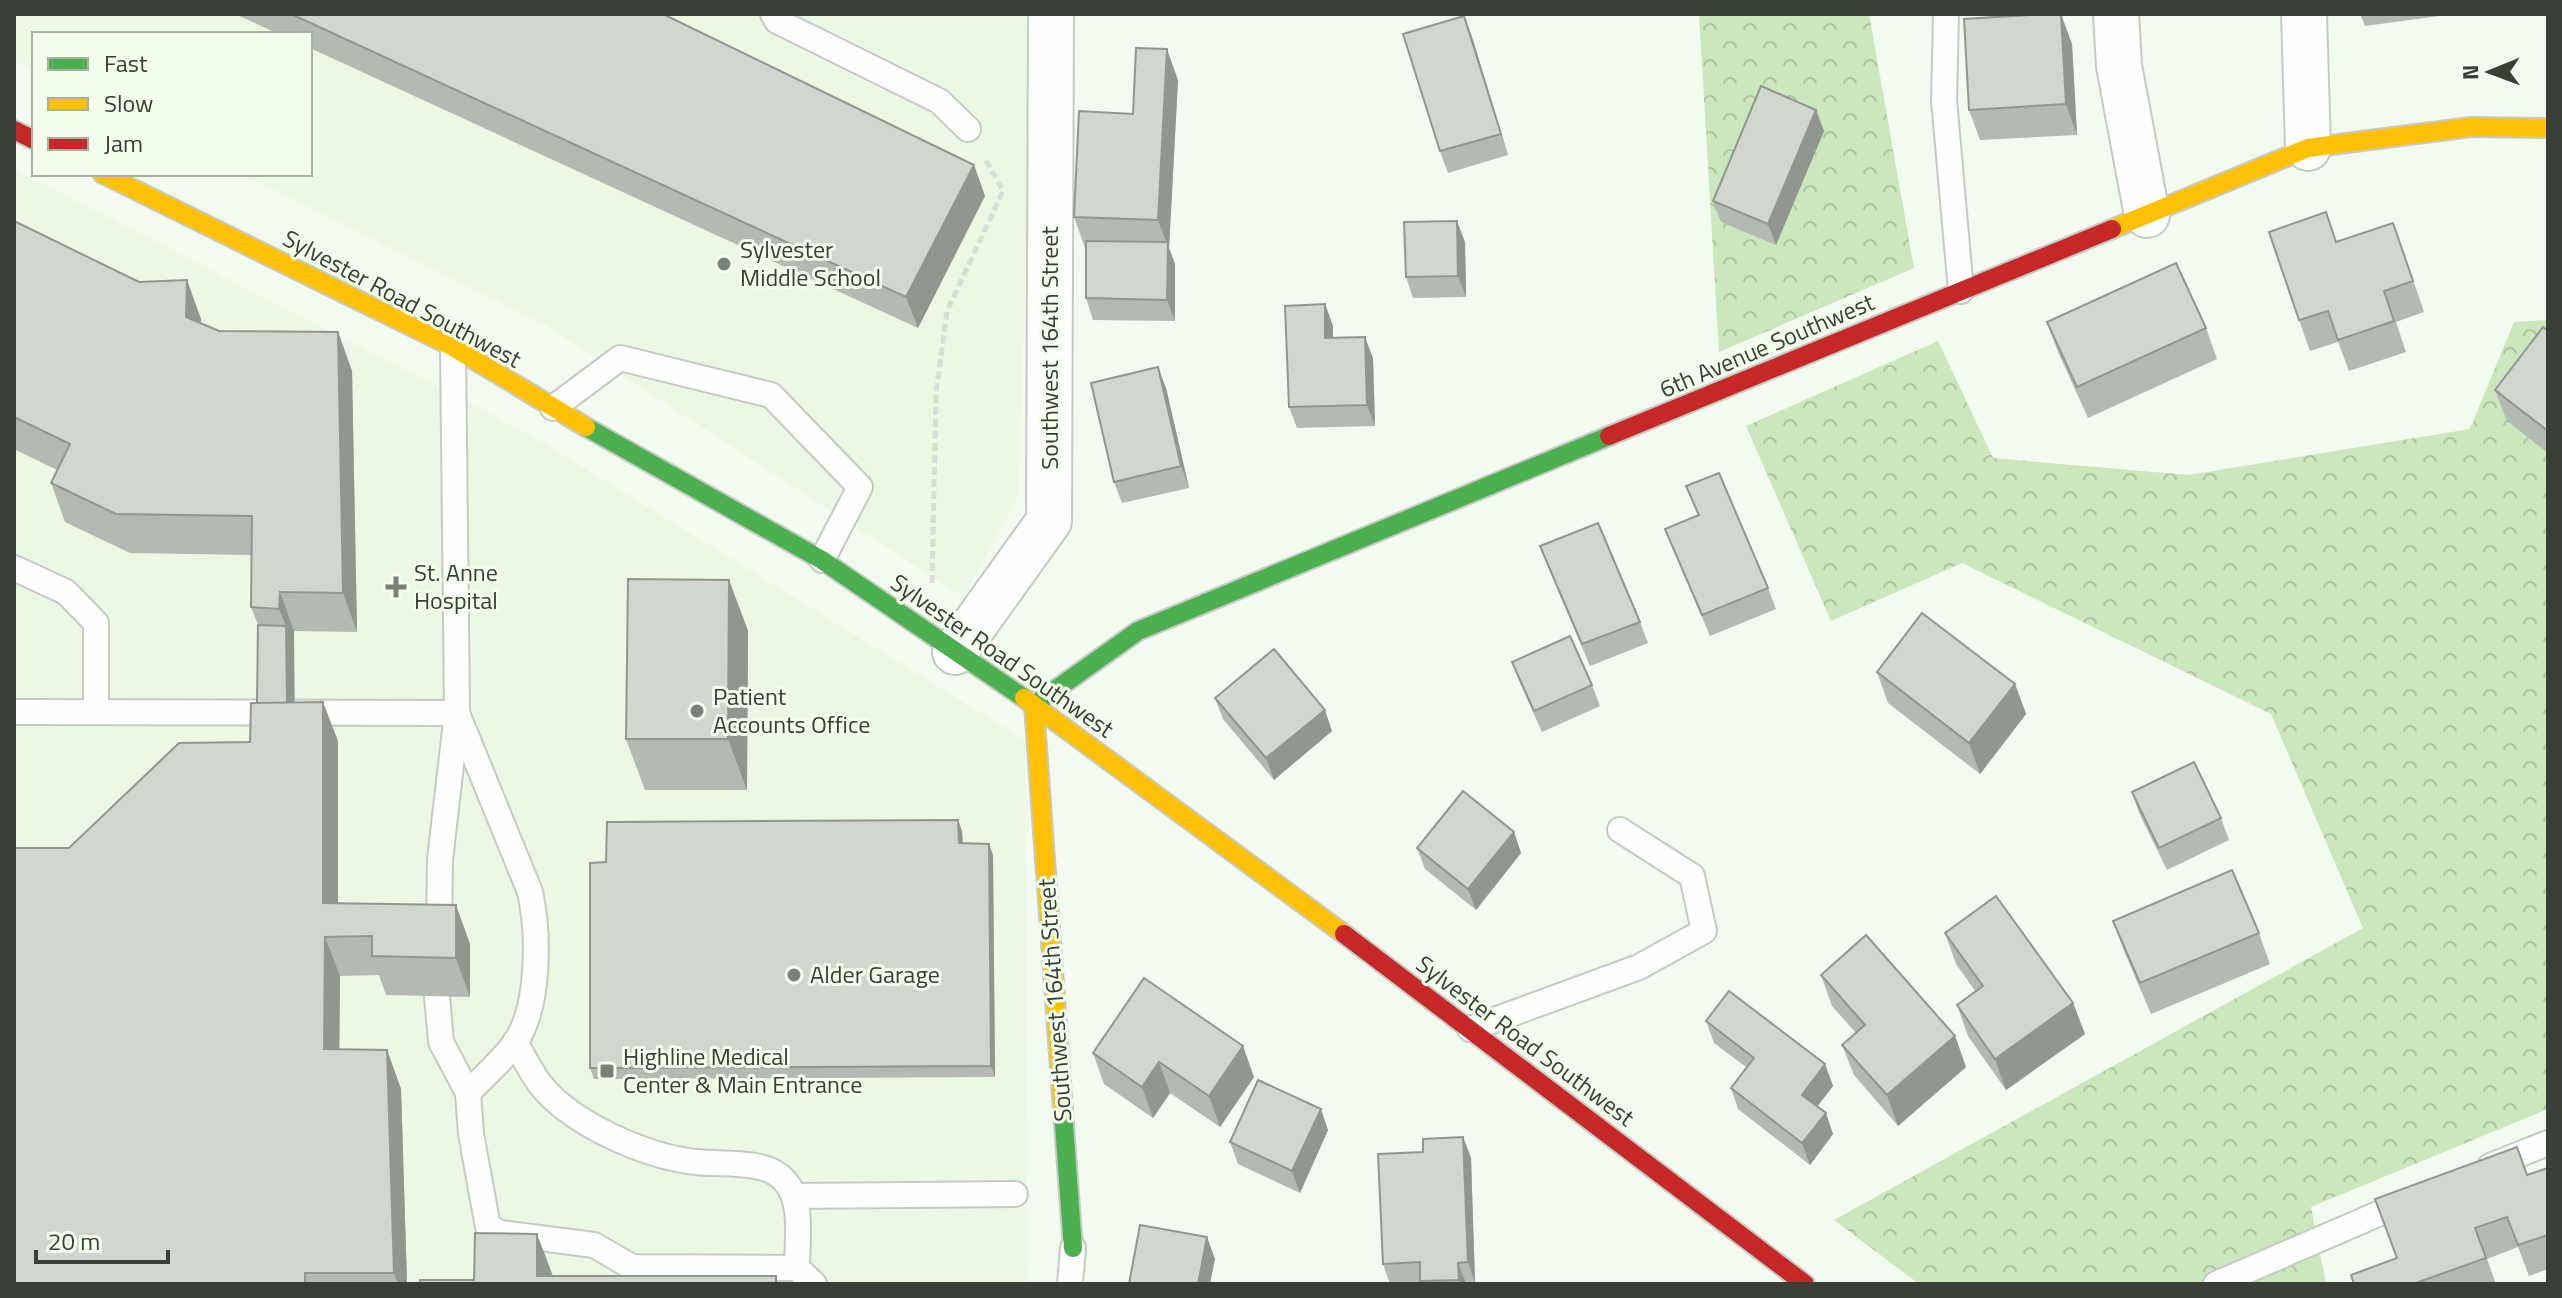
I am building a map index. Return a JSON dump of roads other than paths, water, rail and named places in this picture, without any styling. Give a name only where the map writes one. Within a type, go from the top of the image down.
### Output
[{"type":"street","name":"Southwest 164th Street","points":[[955,652],[1049,521],[1051,14]]},
{"type":"street","points":[[2116,14],[2119,66],[2147,215]]},
{"type":"street","points":[[2304,14],[2308,148]]},
{"type":"street","name":"6th Avenue Southwest","points":[[1034,705],[1138,631],[2308,148],[2471,127],[2548,128]]},
{"type":"street","points":[[14,130],[32,139]]},
{"type":"street","name":"Sylvester Road Southwest","points":[[107,176],[453,347],[553,408],[822,560],[1034,705],[1470,1029],[1805,1284]]},
{"type":"street","name":"Southwest 164th Street","points":[[1034,705],[1073,1248]]},
{"type":"lane","points":[[773,14],[777,21],[939,101],[968,129]]},
{"type":"lane","points":[[1946,14],[1944,100],[1961,291]]},
{"type":"lane","points":[[439,944],[440,860],[457,713],[453,347]]},
{"type":"lane","points":[[553,408],[620,358],[771,395],[860,487],[822,560]]},
{"type":"lane","points":[[14,568],[66,592],[96,623],[96,712]]},
{"type":"lane","points":[[14,712],[457,713]]},
{"type":"lane","points":[[457,713],[530,892],[537,923],[533,992],[515,1042],[468,1093]]},
{"type":"lane","points":[[1470,1029],[1639,967],[1704,931],[1692,876],[1620,830]]},
{"type":"lane","points":[[437,996],[441,1042],[468,1093],[471,1134],[488,1227],[501,1233],[594,1245],[632,1267],[805,1276],[796,1196],[783,1178],[761,1167],[692,1162],[651,1154],[625,1144],[560,1105],[540,1084],[515,1042]]},
{"type":"lane","points":[[2472,1173],[2548,1143]]},
{"type":"lane","points":[[2216,1284],[2429,1192]]},
{"type":"lane","points":[[796,1196],[1015,1194]]},
{"type":"lane","points":[[1070,1284],[1073,1248]]},
{"type":"place","name":"Sylvester Middle School","points":[[724,264]]},
{"type":"place","name":"St. Anne Hospital","points":[[396,587]]},
{"type":"place","name":"Patient Accounts Office","points":[[697,711]]},
{"type":"place","name":"Alder Garage","points":[[794,975]]},
{"type":"place","name":"Highline Medical Center & Main Entrance","points":[[607,1071]]}]
